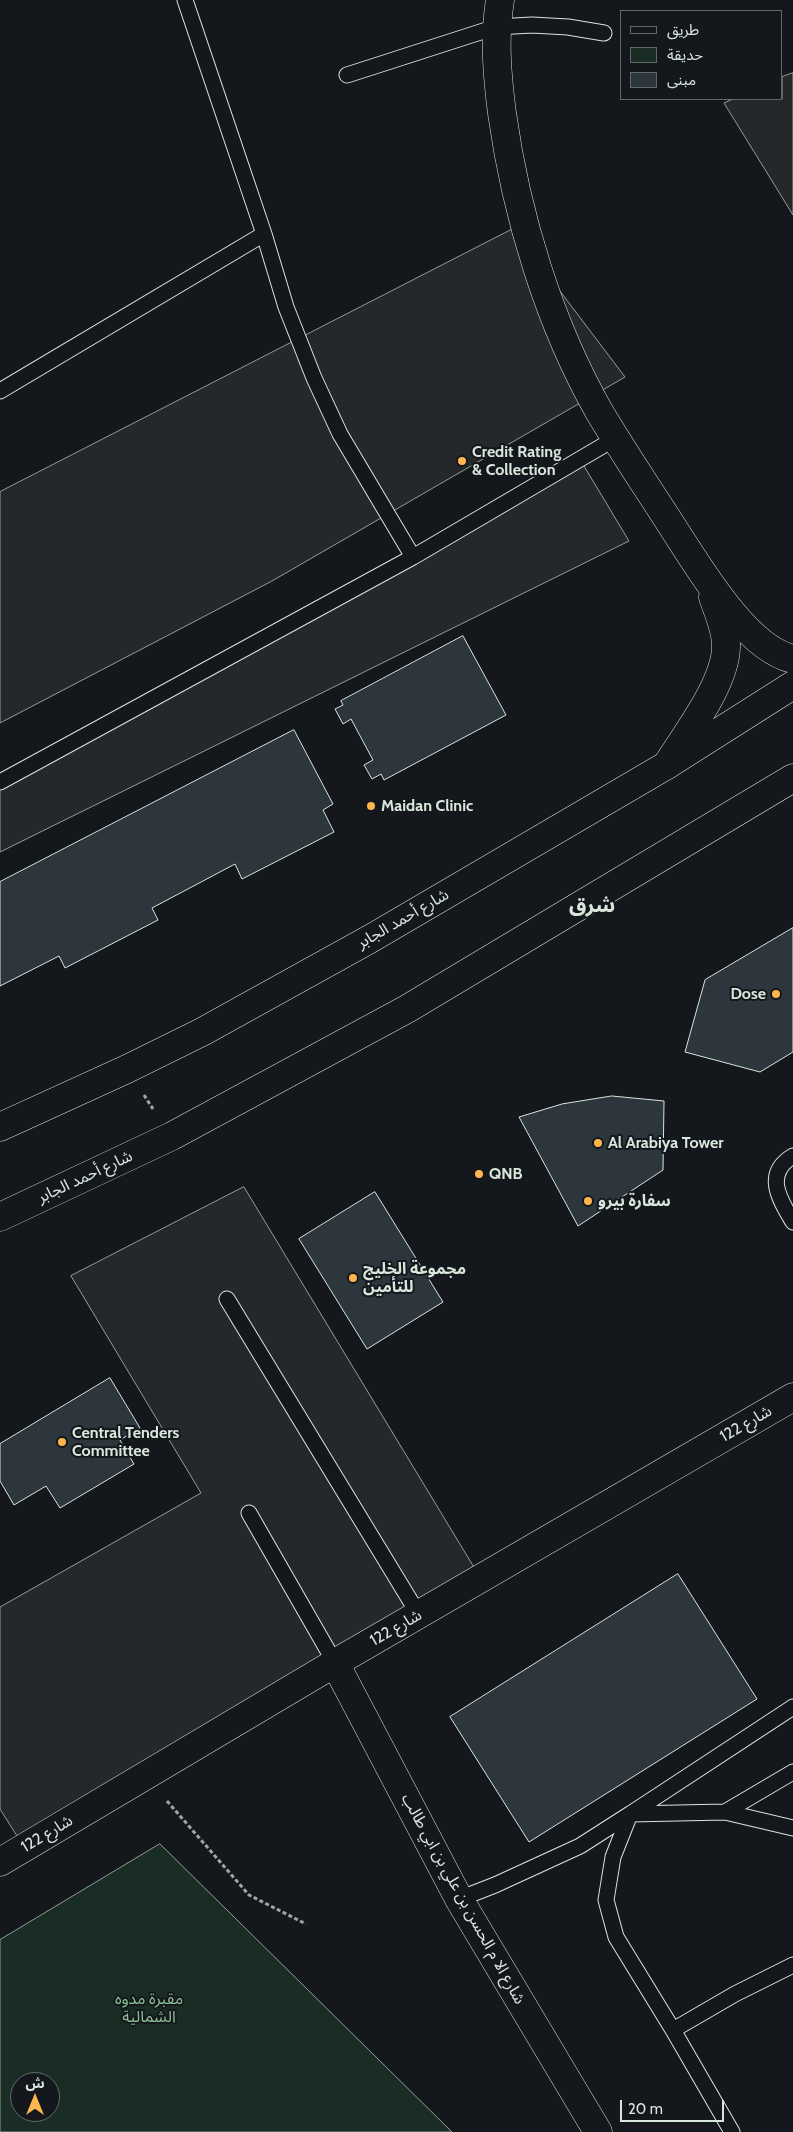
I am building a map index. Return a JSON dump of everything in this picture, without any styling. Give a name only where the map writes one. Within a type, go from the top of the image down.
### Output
[{"type":"street","points":[[500,0],[496,27],[499,85],[506,143],[518,200],[534,256],[569,348],[600,412],[709,583],[748,631],[766,646],[786,657],[793,658]]},
{"type":"street","points":[[667,765],[723,669],[726,643],[724,629],[709,583]]},
{"type":"street","name":"شارع أحمد الجابر","points":[[0,1127],[127,1069],[202,1032],[370,939],[667,765],[793,685]]},
{"type":"street","name":"شارع أحمد الجابر","points":[[0,1217],[172,1136],[407,1010],[793,778]]},
{"type":"street","name":"شارع 122","points":[[0,1862],[335,1663],[793,1397]]},
{"type":"street","name":"شارع الا م الحسن بن علي بن ابي طالب","points":[[335,1663],[459,1899],[598,2132]]},
{"type":"lane","points":[[185,0],[264,234],[286,307],[314,378],[340,434],[413,557]]},
{"type":"lane","points":[[347,75],[496,27],[559,26],[604,33]]},
{"type":"lane","points":[[0,391],[264,234]]},
{"type":"lane","points":[[0,782],[413,557],[616,438]]},
{"type":"lane","points":[[793,1156],[780,1168],[776,1179],[777,1192],[793,1222]]},
{"type":"lane","points":[[227,1299],[419,1615]]},
{"type":"lane","points":[[249,1513],[335,1663]]},
{"type":"lane","points":[[459,1899],[495,1885],[580,1846],[793,1707]]},
{"type":"lane","points":[[725,1812],[793,1772]]},
{"type":"lane","points":[[630,1814],[725,1812],[793,1828]]},
{"type":"lane","points":[[630,1814],[613,1857],[606,1900],[616,1937],[732,2132]]},
{"type":"lane","points":[[673,2030],[735,1994],[793,1965]]},
{"type":"path","points":[[127,1069],[172,1136]]},
{"type":"path","points":[[145,1776],[249,1895],[306,1924]]},
{"type":"green space","name":"مقبرة مدوه الشمالية","points":[[160,1844],[452,2132],[0,2132],[0,1940]]},
{"type":"shaded area","points":[[793,73],[793,215],[724,103],[731,100],[783,100],[783,77]]},
{"type":"shaded area","points":[[513,229],[625,377],[272,581],[0,723],[0,492]]},
{"type":"shaded area","points":[[584,466],[629,541],[0,852],[0,779]]},
{"type":"shaded area","points":[[244,1187],[475,1569],[17,1836],[0,1809],[0,1607],[201,1493],[71,1276]]},
{"type":"building","points":[[463,636],[506,715],[384,780],[381,774],[372,779],[364,765],[373,760],[351,719],[343,724],[335,709],[343,705],[341,701]]},
{"type":"building","points":[[294,730],[333,804],[323,810],[334,832],[242,879],[235,864],[152,908],[158,920],[65,968],[59,956],[0,986],[0,882]]},
{"type":"building","points":[[793,928],[793,1052],[760,1072],[685,1052],[705,980]]},
{"type":"building","name":"Al Arabiya Tower","points":[[612,1096],[664,1101],[663,1170],[578,1226],[519,1117],[562,1104]]},
{"type":"building","points":[[375,1192],[443,1302],[367,1349],[299,1239]]},
{"type":"building","name":"Central Tenders Committee","points":[[110,1378],[140,1428],[120,1440],[134,1464],[60,1508],[46,1486],[14,1505],[0,1481],[0,1444]]},
{"type":"building","points":[[678,1574],[757,1699],[529,1842],[450,1717]]},
{"type":"place","name":"Credit Rating & Collection","points":[[462,461]]},
{"type":"place","name":"Maidan Clinic","points":[[371,806]]},
{"type":"place","name":"Dose","points":[[776,994]]},
{"type":"place","name":"Al Arabiya Tower","points":[[598,1143]]},
{"type":"place","name":"QNB","points":[[479,1174]]},
{"type":"place","name":"سفارة بيرو","points":[[588,1201]]},
{"type":"place","name":"مجموعة الخليج للتأمين","points":[[353,1278]]},
{"type":"place","name":"Central Tenders Committee","points":[[62,1442]]},
{"type":"district","name":"شرق","points":[[592,906]]}]
